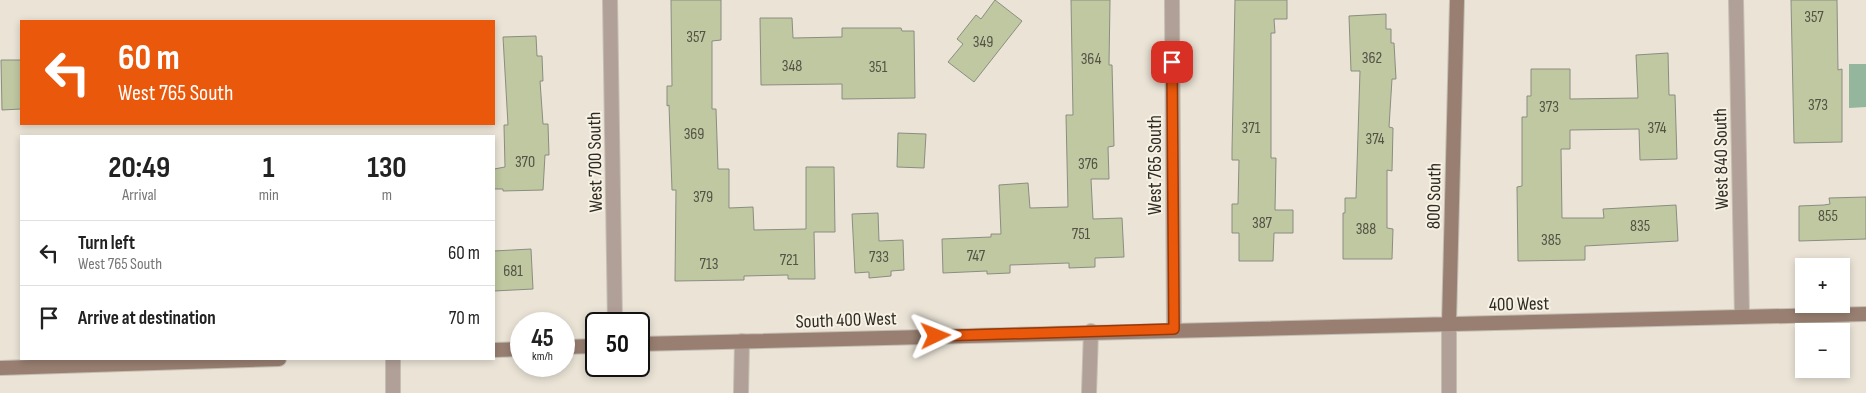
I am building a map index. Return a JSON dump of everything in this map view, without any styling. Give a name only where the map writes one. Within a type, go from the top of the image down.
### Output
[{"type":"main road","name":"800 South","points":[[1449,324],[1457,0]]},
{"type":"main road","name":"400 West","points":[[1174,329],[1866,314]]},
{"type":"main road","name":"South 400 West","points":[[650,344],[1174,329]]},
{"type":"main road","points":[[495,350],[510,349]]},
{"type":"main road","points":[[0,368],[248,360]]},
{"type":"street","name":"West 700 South","points":[[610,0],[615,312]]},
{"type":"street","name":"West 765 South","points":[[1172,0],[1174,329]]},
{"type":"street","name":"West 840 South","points":[[1736,0],[1742,316]]},
{"type":"street","name":"800 South","points":[[1449,324],[1449,393]]},
{"type":"street","points":[[1089,393],[1091,331]]},
{"type":"street","points":[[741,393],[742,341]]},
{"type":"street","points":[[392,393],[393,360]]},
{"type":"shaded area","points":[[1849,64],[1866,64],[1866,107],[1849,108]]},
{"type":"building","points":[[671,0],[721,0],[721,40],[712,41],[712,109],[716,109],[718,169],[729,169],[729,208],[753,207],[754,230],[806,229],[806,167],[834,167],[835,232],[814,232],[815,279],[788,279],[788,275],[744,276],[744,280],[675,281],[676,190],[672,190],[669,105],[667,106],[667,86],[672,86]]},
{"type":"building","points":[[995,0],[1022,21],[974,82],[948,62],[963,44],[957,39],[976,15],[981,19]]},
{"type":"building","points":[[1071,0],[1110,0],[1109,65],[1112,65],[1114,146],[1108,147],[1109,179],[1091,179],[1093,219],[1122,218],[1124,257],[1095,258],[1095,267],[1069,268],[1069,263],[1010,265],[1010,273],[987,274],[987,271],[943,273],[942,239],[991,237],[991,234],[1001,234],[999,185],[1028,183],[1030,208],[1068,207],[1066,115],[1073,115]]},
{"type":"building","points":[[1235,0],[1287,0],[1287,19],[1274,19],[1275,33],[1271,33],[1271,158],[1276,158],[1275,210],[1293,210],[1293,233],[1274,233],[1273,261],[1239,261],[1239,233],[1232,233],[1232,204],[1238,204],[1239,160],[1232,160]]},
{"type":"building","points":[[1791,0],[1837,0],[1838,70],[1842,69],[1842,142],[1794,143]]},
{"type":"building","points":[[1386,14],[1386,29],[1391,29],[1391,43],[1394,43],[1396,79],[1392,79],[1389,127],[1393,128],[1392,171],[1387,170],[1387,228],[1393,229],[1392,259],[1343,259],[1343,213],[1345,213],[1345,198],[1356,198],[1360,71],[1351,71],[1349,16]]},
{"type":"building","points":[[760,18],[792,18],[793,38],[842,37],[842,28],[901,28],[902,31],[914,31],[915,98],[842,99],[842,84],[761,85]]},
{"type":"building","points":[[536,36],[537,56],[542,56],[543,81],[540,81],[543,124],[548,124],[549,155],[545,155],[543,190],[503,191],[503,189],[495,189],[495,169],[505,167],[504,125],[508,125],[503,37]]},
{"type":"building","points":[[1668,53],[1669,95],[1675,95],[1677,159],[1640,160],[1639,129],[1570,130],[1570,149],[1561,149],[1562,218],[1604,218],[1603,209],[1676,205],[1678,241],[1585,246],[1585,260],[1518,261],[1517,187],[1522,186],[1522,117],[1527,117],[1527,96],[1531,96],[1531,69],[1570,69],[1570,99],[1638,98],[1636,55]]},
{"type":"building","points":[[1,60],[20,60],[20,109],[2,110]]},
{"type":"building","points":[[898,133],[926,134],[924,168],[897,167]]},
{"type":"building","points":[[1866,197],[1866,239],[1799,241],[1799,206],[1830,204],[1829,198]]},
{"type":"building","points":[[878,213],[879,241],[903,240],[904,270],[891,271],[891,276],[869,278],[869,272],[855,273],[852,214]]},
{"type":"building","points":[[531,249],[533,289],[495,291],[495,251]]},
{"type":"route","points":[[936,336],[1174,329],[1172,62]]}]
